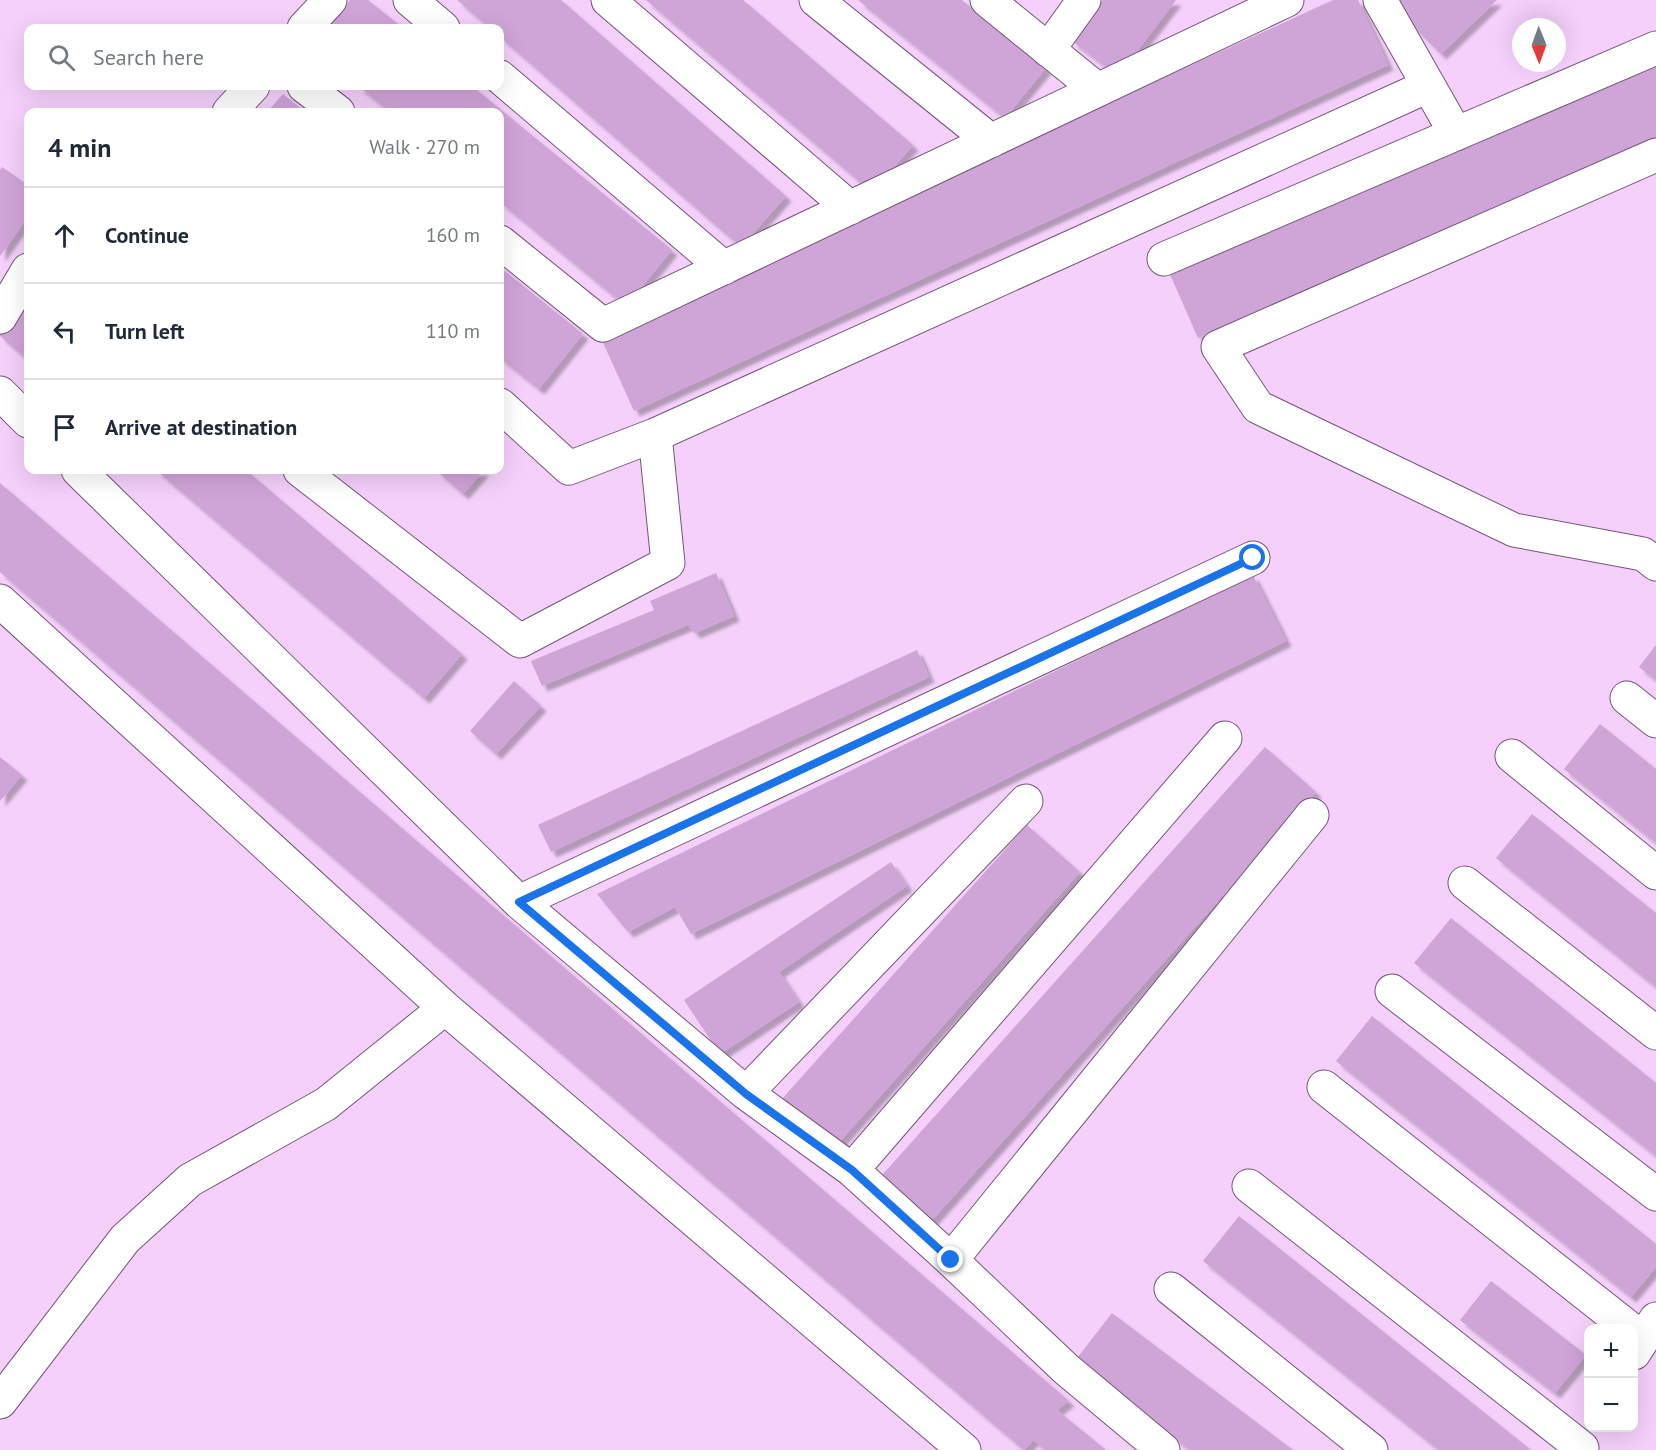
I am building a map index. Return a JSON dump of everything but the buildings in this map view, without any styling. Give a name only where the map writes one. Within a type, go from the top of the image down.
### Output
[{"type":"lane","points":[[308,24],[330,0]]},
{"type":"lane","points":[[410,0],[438,24]]},
{"type":"lane","points":[[608,0],[850,208]]},
{"type":"lane","points":[[816,0],[991,141]]},
{"type":"lane","points":[[987,0],[1098,90]]},
{"type":"lane","points":[[1048,50],[1084,0]]},
{"type":"lane","points":[[504,245],[603,325],[1287,0]]},
{"type":"lane","points":[[1380,0],[1456,134]]},
{"type":"lane","points":[[1164,260],[1656,48]]},
{"type":"lane","points":[[504,80],[724,268]]},
{"type":"lane","points":[[504,409],[569,468],[655,435],[1428,86]]},
{"type":"lane","points":[[233,108],[249,90]]},
{"type":"lane","points":[[309,90],[333,108]]},
{"type":"lane","points":[[1656,155],[1218,347],[1258,407],[1514,530],[1643,554],[1656,564]]},
{"type":"lane","points":[[0,316],[24,277]]},
{"type":"lane","points":[[0,393],[24,416]]},
{"type":"lane","points":[[305,474],[520,640],[668,563],[655,435]]},
{"type":"lane","points":[[82,474],[519,902],[746,1094],[852,1170],[1066,1369],[1163,1450]]},
{"type":"lane","points":[[519,902],[1253,558]]},
{"type":"lane","points":[[0,601],[445,1008],[964,1450]]},
{"type":"lane","points":[[1627,698],[1656,721]]},
{"type":"lane","points":[[852,1170],[1225,738]]},
{"type":"lane","points":[[1512,756],[1656,873]]},
{"type":"lane","points":[[746,1094],[1026,801]]},
{"type":"lane","points":[[951,1260],[1311,815]]},
{"type":"lane","points":[[1465,882],[1656,1033]]},
{"type":"lane","points":[[1392,991],[1656,1194]]},
{"type":"lane","points":[[0,1402],[125,1239],[190,1180],[326,1104],[445,1008]]},
{"type":"lane","points":[[1323,1087],[1642,1337]]},
{"type":"lane","points":[[1249,1186],[1585,1442]]},
{"type":"lane","points":[[1171,1289],[1371,1450]]},
{"type":"route","points":[[951,1260],[852,1170],[746,1094],[519,902],[1253,558]]}]
